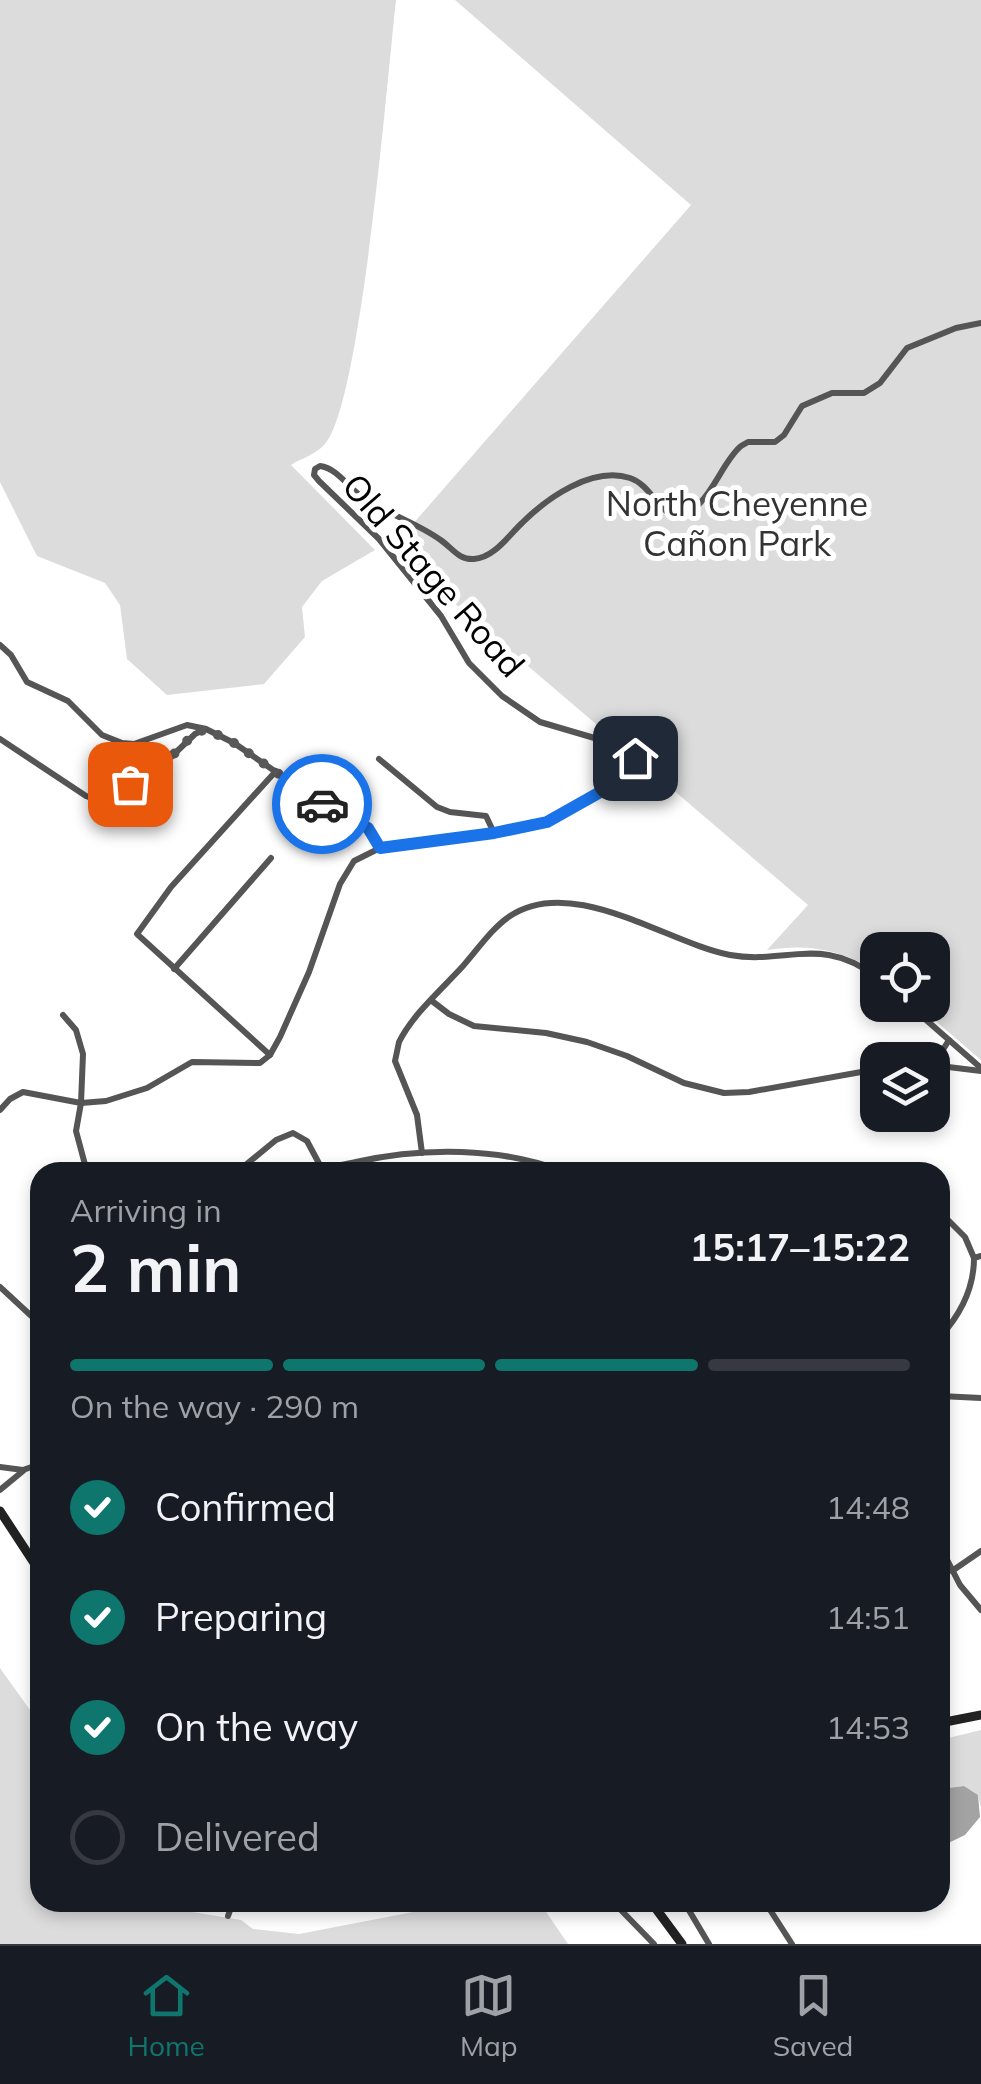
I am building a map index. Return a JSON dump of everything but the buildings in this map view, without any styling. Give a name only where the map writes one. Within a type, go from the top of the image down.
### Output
[{"type":"street","name":"Old Stage Road","points":[[380,848],[530,827],[566,813],[627,777],[635,758],[625,747],[540,722],[502,696],[469,663],[441,616],[379,539],[319,481],[315,470],[326,466],[358,494],[472,560],[498,547],[554,496],[602,477],[630,478],[670,514],[685,514],[697,507],[740,446],[748,442],[776,442],[802,406],[832,393],[864,393],[880,384],[907,348],[956,328],[981,323]]},
{"type":"street","points":[[0,645],[27,682],[68,701],[111,740],[134,744],[187,725],[206,729],[321,803],[361,822],[380,848],[354,861],[340,884],[309,972],[270,1054],[260,1062],[192,1062],[130,1095],[82,1102],[23,1092],[0,1110]]},
{"type":"street","points":[[0,739],[76,790],[102,802],[170,758],[194,734],[206,729]]},
{"type":"street","points":[[379,759],[436,807],[486,816],[494,833]]},
{"type":"street","points":[[270,1054],[138,934],[171,887],[276,772]]},
{"type":"street","points":[[174,968],[270,858]]},
{"type":"street","points":[[422,1153],[417,1115],[395,1061],[402,1035],[503,922],[521,909],[544,903],[620,915],[731,955],[822,954],[860,968]]},
{"type":"street","points":[[432,1001],[474,1026],[546,1033],[587,1042],[684,1082],[724,1093],[860,1072]]},
{"type":"street","points":[[64,1016],[76,1030],[83,1054],[82,1102],[76,1131],[84,1162]]},
{"type":"street","points":[[928,1022],[981,1069]]},
{"type":"street","points":[[950,1066],[981,1069]]},
{"type":"street","points":[[250,1162],[276,1140],[293,1133],[307,1140],[316,1162]]},
{"type":"street","points":[[371,1162],[422,1153],[531,1162]]},
{"type":"street","points":[[950,1221],[977,1257],[968,1294],[950,1325]]},
{"type":"street","points":[[0,1287],[30,1315]]},
{"type":"street","points":[[950,1396],[981,1398]]},
{"type":"street","points":[[0,1467],[24,1470]]},
{"type":"street","points":[[0,1490],[30,1468]]},
{"type":"street","points":[[0,1510],[30,1556]]},
{"type":"street","points":[[952,1572],[981,1551]]},
{"type":"street","points":[[950,1568],[981,1610]]},
{"type":"street","points":[[950,1721],[981,1715]]},
{"type":"street","points":[[228,1916],[229,1912]]},
{"type":"street","points":[[623,1912],[654,1944]]},
{"type":"street","points":[[659,1912],[682,1944]]},
{"type":"street","points":[[690,1912],[709,1944]]},
{"type":"street","points":[[771,1912],[792,1944]]},
{"type":"green space","points":[[0,0],[396,0],[371,235],[350,370],[337,418],[324,445],[291,465],[375,550],[322,581],[302,607],[305,637],[264,684],[167,695],[127,659],[120,605],[105,583],[37,556],[0,482]]},
{"type":"green space","name":"North Cheyenne Cañon Park","points":[[455,0],[981,0],[981,1060],[937,1022],[950,1022],[950,932],[860,932],[860,962],[824,950],[767,950],[808,905],[391,549],[691,205]]},
{"type":"green space","points":[[0,1668],[30,1710],[30,1912],[192,1912],[241,1920],[253,1929],[299,1934],[413,1912],[546,1912],[568,1944],[0,1944]]},
{"type":"green space","points":[[981,1730],[981,1808],[978,1795],[964,1786],[950,1788],[950,1738]]},
{"type":"shaded area","points":[[964,1786],[978,1795],[980,1817],[965,1835],[950,1842],[950,1788]]},
{"type":"way so far","points":[[130,784],[206,729],[234,743],[322,804]]},
{"type":"route","points":[[322,804],[361,822],[380,848],[494,833],[530,827],[566,813],[627,777],[635,758]]}]
